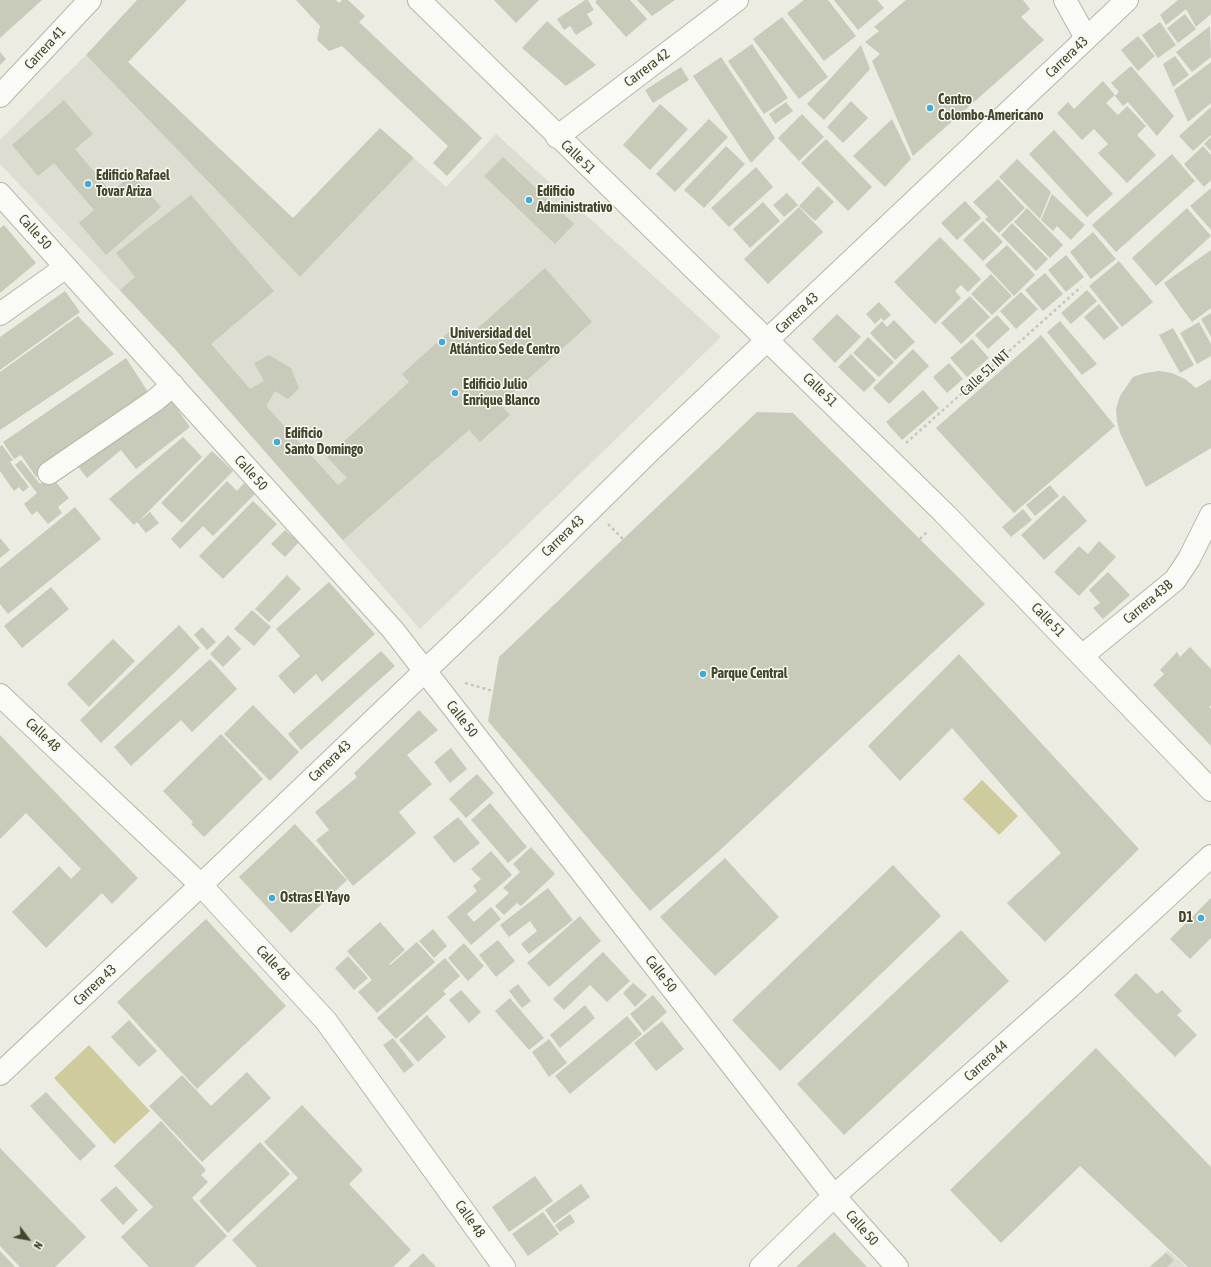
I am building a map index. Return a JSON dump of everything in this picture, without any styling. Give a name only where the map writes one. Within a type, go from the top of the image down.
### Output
[{"type":"street","name":"Carrera 41","points":[[0,96],[90,0]]},
{"type":"street","name":"Calle 51","points":[[419,0],[557,137],[769,340],[889,458],[1211,790]]},
{"type":"street","name":"Carrera 42","points":[[557,137],[737,0]]},
{"type":"street","points":[[1066,0],[1086,38]]},
{"type":"street","name":"Carrera 43","points":[[0,1074],[201,885],[653,448],[1127,0]]},
{"type":"street","name":"Calle 50","points":[[0,194],[393,630],[834,1196],[897,1267]]},
{"type":"street","points":[[0,314],[66,267]]},
{"type":"street","points":[[49,473],[154,401],[173,386]]},
{"type":"street","name":"Carrera 43B","points":[[1082,656],[1175,580],[1189,560],[1211,515]]},
{"type":"street","name":"Calle 48","points":[[0,695],[201,885],[326,1021],[504,1267]]},
{"type":"street","name":"Carrera 44","points":[[761,1267],[834,1196],[1073,984],[1211,856]]},
{"type":"path","name":"Calle 51 INT","points":[[889,458],[1081,287]]},
{"type":"shaded area","name":"Universidad del Atlántico Sede Centro","points":[[86,55],[300,277],[414,158],[446,187],[496,134],[721,337],[420,629],[174,348],[0,164],[0,140]]},
{"type":"shaded area","points":[[982,780],[1018,816],[999,835],[963,799]]},
{"type":"shaded area","points":[[89,1045],[150,1111],[114,1144],[54,1078]]},
{"type":"shaded area","points":[[1168,1250],[1186,1267],[1149,1267]]},
{"type":"building","points":[[0,0],[42,0],[0,38]]},
{"type":"building","points":[[137,0],[187,0],[128,62],[293,218],[380,128],[414,158],[300,277],[86,55]]},
{"type":"building","points":[[296,0],[336,0],[339,3],[342,0],[348,0],[365,16],[359,22],[482,138],[447,176],[433,163],[448,146],[342,46],[329,51],[317,40],[320,26]]},
{"type":"building","points":[[494,0],[539,0],[516,23]]},
{"type":"building","points":[[585,0],[588,0],[594,10],[587,14],[593,24],[576,35],[570,26],[564,30],[557,19]]},
{"type":"building","points":[[597,0],[630,0],[647,19],[626,37],[595,2]]},
{"type":"building","points":[[637,0],[675,0],[652,16]]},
{"type":"building","points":[[804,0],[828,0],[856,36],[824,61],[787,13]]},
{"type":"building","points":[[834,0],[877,0],[884,8],[858,30]]},
{"type":"building","name":"Centro Colombo-Americano","points":[[906,0],[1023,0],[1030,9],[1021,17],[1044,40],[913,156],[872,61],[880,54],[865,42],[879,31],[874,27]]},
{"type":"building","points":[[1178,0],[1211,0],[1211,14],[1196,27],[1186,9],[1166,25],[1160,15]]},
{"type":"building","points":[[1185,14],[1196,29],[1178,43],[1167,28]]},
{"type":"building","points":[[782,17],[828,77],[799,99],[753,39]]},
{"type":"building","points":[[547,21],[596,65],[566,86],[522,48]]},
{"type":"building","points":[[1160,22],[1176,45],[1158,58],[1142,35]]},
{"type":"building","points":[[1210,26],[1211,57],[1192,72],[1176,52]]},
{"type":"building","points":[[1138,36],[1155,56],[1138,71],[1121,50]]},
{"type":"building","points":[[752,44],[788,98],[764,114],[728,61]]},
{"type":"building","points":[[861,45],[870,69],[824,120],[807,104]]},
{"type":"building","points":[[0,52],[6,59],[0,65]]},
{"type":"building","points":[[1175,56],[1189,75],[1173,87],[1163,64]]},
{"type":"building","points":[[721,57],[775,138],[751,163],[693,76]]},
{"type":"building","points":[[1211,62],[1211,103],[1188,122],[1174,90]]},
{"type":"building","points":[[1131,66],[1174,116],[1157,136],[1128,102],[1123,106],[1115,96],[1119,92],[1111,83]]},
{"type":"building","points":[[681,67],[689,80],[653,103],[645,90]]},
{"type":"building","points":[[1103,81],[1115,95],[1106,103],[1118,115],[1127,106],[1146,126],[1137,135],[1156,155],[1127,183],[1098,153],[1108,144],[1094,129],[1082,140],[1057,113],[1068,102],[1074,109]]},
{"type":"building","name":"Edificio Rafael Tovar Ariza","points":[[64,100],[93,134],[75,149],[111,192],[133,174],[161,207],[106,255],[79,223],[94,210],[54,163],[38,176],[12,145]]},
{"type":"building","points":[[851,101],[868,118],[843,143],[827,127]]},
{"type":"building","points":[[786,102],[793,111],[775,124],[769,114]]},
{"type":"building","points":[[660,104],[688,129],[650,170],[623,145]]},
{"type":"building","points":[[1211,107],[1211,135],[1193,151],[1179,136]]},
{"type":"building","points":[[802,114],[824,137],[799,161],[778,138]]},
{"type":"building","points":[[709,119],[728,137],[675,192],[656,174]]},
{"type":"building","points":[[892,119],[911,159],[885,187],[853,156]]},
{"type":"building","points":[[1054,130],[1113,194],[1087,217],[1029,154]]},
{"type":"building","points":[[1211,137],[1211,151],[1204,144]]},
{"type":"building","points":[[826,139],[872,187],[848,211],[801,163]]},
{"type":"building","points":[[726,146],[745,164],[704,208],[684,190]]},
{"type":"building","points":[[1203,146],[1211,155],[1211,180],[1204,187],[1184,164]]},
{"type":"building","points":[[1172,154],[1195,181],[1116,252],[1092,225]]},
{"type":"building","name":"Edificio Administrativo","points":[[503,157],[574,224],[555,244],[484,176]]},
{"type":"building","points":[[1017,159],[1051,192],[1040,219],[999,177]]},
{"type":"building","points":[[756,167],[773,187],[729,227],[711,208]]},
{"type":"building","points":[[998,179],[1025,208],[999,233],[985,219],[988,217],[973,202]]},
{"type":"building","points":[[818,186],[834,202],[815,221],[799,206]]},
{"type":"building","points":[[1211,188],[1211,230],[1190,206]]},
{"type":"building","points":[[787,193],[798,205],[784,217],[773,205]]},
{"type":"building","points":[[1052,194],[1085,225],[1071,240],[1057,226],[1053,231],[1041,220]]},
{"type":"building","points":[[191,195],[274,291],[211,344],[250,389],[264,381],[254,363],[269,355],[291,368],[299,388],[288,399],[275,391],[266,406],[338,485],[347,478],[327,457],[409,382],[402,374],[451,330],[459,326],[469,336],[545,268],[592,322],[500,404],[510,415],[480,442],[469,430],[343,540],[174,348],[120,290],[135,277],[116,253]]},
{"type":"building","points":[[965,201],[981,218],[957,240],[941,223]]},
{"type":"building","points":[[763,202],[780,221],[750,248],[733,229]]},
{"type":"building","points":[[799,207],[823,232],[768,284],[744,259]]},
{"type":"building","points":[[1027,208],[1063,245],[1050,258],[1014,222]]},
{"type":"building","points":[[1187,208],[1211,236],[1156,286],[1132,258]]},
{"type":"building","points":[[983,221],[1003,242],[983,261],[963,240]]},
{"type":"building","points":[[1012,223],[1048,259],[1036,271],[1001,235]]},
{"type":"building","points":[[4,225],[36,263],[0,293],[0,228]]},
{"type":"building","points":[[1093,232],[1116,259],[1091,279],[1070,252]]},
{"type":"building","points":[[940,237],[981,279],[968,292],[961,285],[955,291],[961,298],[935,324],[894,282]]},
{"type":"building","points":[[1007,245],[1035,275],[1014,296],[985,265]]},
{"type":"building","points":[[1211,250],[1211,308],[1192,322],[1164,283]]},
{"type":"building","points":[[1066,255],[1084,277],[1066,292],[1048,270]]},
{"type":"building","points":[[1119,261],[1153,302],[1122,327],[1089,286]]},
{"type":"building","points":[[1045,273],[1063,294],[1043,311],[1025,290]]},
{"type":"building","points":[[991,274],[1012,296],[992,315],[971,294]]},
{"type":"building","points":[[1087,290],[1097,301],[1071,324],[1061,313]]},
{"type":"building","points":[[65,291],[80,312],[0,370],[0,337]]},
{"type":"building","points":[[1021,292],[1038,309],[1016,329],[1000,311]]},
{"type":"building","points":[[970,296],[990,317],[961,344],[941,323]]},
{"type":"building","points":[[879,302],[891,315],[884,321],[881,318],[875,324],[866,314]]},
{"type":"building","points":[[1099,304],[1119,328],[1104,340],[1084,317]]},
{"type":"building","points":[[1211,313],[1211,337],[1201,319]]},
{"type":"building","points":[[837,314],[861,337],[835,363],[812,339]]},
{"type":"building","points":[[997,315],[1010,329],[988,349],[975,335]]},
{"type":"building","points":[[78,316],[114,354],[0,430],[0,372]]},
{"type":"building","points":[[894,320],[915,342],[895,360],[870,333],[882,321],[887,327]]},
{"type":"building","points":[[1060,321],[1097,364],[1082,375],[1047,332]]},
{"type":"building","points":[[1199,322],[1211,344],[1211,356],[1197,364],[1180,333]]},
{"type":"building","points":[[1173,328],[1194,365],[1180,373],[1159,335]]},
{"type":"building","points":[[1041,335],[1115,426],[1014,513],[936,428]]},
{"type":"building","points":[[868,337],[894,362],[879,377],[853,353]]},
{"type":"building","points":[[972,339],[989,358],[967,377],[950,358]]},
{"type":"building","points":[[913,349],[929,366],[889,404],[873,388]]},
{"type":"building","points":[[851,354],[876,380],[864,392],[838,367]]},
{"type":"building","points":[[126,358],[152,398],[36,477],[21,455],[14,459],[3,442]]},
{"type":"building","points":[[949,363],[963,379],[947,393],[933,377]]},
{"type":"building","points":[[1159,371],[1172,373],[1185,379],[1196,388],[1211,379],[1211,448],[1146,487],[1120,433],[1116,409],[1120,396],[1133,377]]},
{"type":"building","points":[[923,390],[939,408],[902,440],[886,422]]},
{"type":"building","points":[[171,400],[190,427],[136,469],[121,450],[87,478],[76,464]]},
{"type":"building","name":"Parque Central","points":[[757,412],[793,413],[985,604],[718,852],[650,911],[488,721],[499,657]]},
{"type":"building","points":[[183,437],[202,457],[139,521],[150,512],[159,523],[146,533],[137,522],[134,525],[109,499]]},
{"type":"building","points":[[2,445],[13,460],[10,462],[29,487],[23,492],[19,487],[14,491],[0,471],[0,447]]},
{"type":"building","points":[[212,451],[233,471],[182,523],[161,503]]},
{"type":"building","points":[[21,460],[40,484],[50,475],[69,498],[58,507],[62,513],[48,524],[37,511],[32,515],[24,504],[37,493],[15,465]]},
{"type":"building","points":[[227,481],[237,491],[244,483],[255,494],[213,536],[203,526],[180,549],[171,539]]},
{"type":"building","points":[[1050,485],[1059,496],[1035,516],[1026,505]]},
{"type":"building","points":[[1064,495],[1087,521],[1044,560],[1021,535]]},
{"type":"building","points":[[253,501],[277,524],[223,579],[199,556]]},
{"type":"building","points":[[75,507],[101,539],[8,614],[0,604],[0,568]]},
{"type":"building","points":[[1023,509],[1032,520],[1011,537],[1002,527]]},
{"type":"building","points":[[285,530],[299,542],[285,557],[271,544]]},
{"type":"building","points":[[0,538],[10,550],[0,558]]},
{"type":"building","points":[[1099,541],[1116,557],[1079,596],[1054,572],[1079,546],[1088,554]]},
{"type":"building","points":[[1108,572],[1130,595],[1103,619],[1093,608],[1100,603],[1089,590]]},
{"type":"building","points":[[287,575],[301,589],[269,622],[255,609]]},
{"type":"building","points":[[329,582],[375,634],[322,682],[316,674],[294,694],[278,676],[300,656],[276,629]]},
{"type":"building","points":[[51,587],[69,609],[22,648],[4,626]]},
{"type":"building","points":[[252,610],[271,627],[254,646],[234,629]]},
{"type":"building","points":[[179,625],[200,648],[101,743],[80,720]]},
{"type":"building","points":[[202,627],[216,642],[207,650],[194,635]]},
{"type":"building","points":[[228,635],[241,649],[223,667],[210,654]]},
{"type":"building","points":[[113,639],[135,661],[89,707],[67,684]]},
{"type":"building","points":[[1190,647],[1211,669],[1211,705],[1209,707],[1211,709],[1211,746],[1153,685],[1164,674],[1160,670],[1177,652],[1180,657]]},
{"type":"building","points":[[381,651],[395,666],[301,750],[288,734]]},
{"type":"building","points":[[959,654],[1139,849],[1045,942],[1007,903],[1061,853],[952,728],[900,781],[868,746]]},
{"type":"building","points":[[210,659],[237,689],[192,732],[181,720],[131,766],[114,747]]},
{"type":"building","points":[[253,705],[299,752],[270,781],[224,734]]},
{"type":"building","points":[[419,710],[438,730],[407,755],[432,784],[399,812],[416,833],[353,886],[316,840],[329,830],[315,812],[357,777],[354,773]]},
{"type":"building","points":[[221,734],[263,779],[204,837],[191,824],[193,822],[163,791]]},
{"type":"building","points":[[0,735],[138,878],[112,904],[102,893],[46,948],[12,912],[59,866],[71,879],[81,869],[26,813],[0,839]]},
{"type":"building","points":[[451,748],[467,769],[450,783],[434,762]]},
{"type":"building","points":[[477,774],[494,793],[466,818],[449,799]]},
{"type":"building","points":[[490,803],[527,847],[508,863],[471,820]]},
{"type":"building","points":[[458,817],[480,843],[454,863],[433,837]]},
{"type":"building","points":[[295,824],[347,880],[291,933],[239,877]]},
{"type":"building","points":[[531,847],[555,874],[521,906],[517,903],[504,915],[495,906],[509,893],[503,888],[520,872],[513,864]]},
{"type":"building","points":[[491,851],[512,875],[467,914],[474,922],[491,907],[501,919],[471,945],[447,917],[477,891],[473,886],[481,879],[471,869]]},
{"type":"building","points":[[725,858],[779,917],[715,976],[660,917]]},
{"type":"building","points":[[893,865],[941,916],[780,1071],[732,1020]]},
{"type":"building","points":[[548,888],[573,920],[529,954],[521,944],[537,931],[530,921],[509,937],[500,925]]},
{"type":"building","name":"D1","points":[[1211,898],[1211,938],[1190,959],[1170,939]]},
{"type":"building","points":[[580,916],[601,941],[549,987],[527,963]]},
{"type":"building","points":[[206,919],[286,1006],[197,1089],[117,1002]]},
{"type":"building","points":[[380,922],[405,950],[389,964],[390,965],[417,942],[435,962],[377,1013],[358,992],[372,980],[347,951]]},
{"type":"building","points":[[433,929],[447,946],[434,958],[419,941]]},
{"type":"building","points":[[961,930],[1009,981],[844,1135],[797,1084]]},
{"type":"building","points":[[498,940],[515,961],[496,977],[479,955]]},
{"type":"building","points":[[464,943],[484,966],[468,981],[448,958]]},
{"type":"building","points":[[603,952],[630,981],[607,1002],[590,985],[564,1010],[553,999]]},
{"type":"building","points":[[348,956],[368,978],[354,990],[335,968]]},
{"type":"building","points":[[445,958],[460,976],[443,991],[446,994],[396,1039],[377,1018]]},
{"type":"building","points":[[1136,973],[1157,994],[1162,990],[1182,1011],[1177,1015],[1197,1035],[1175,1057],[1114,995]]},
{"type":"building","points":[[633,983],[647,995],[635,1007],[623,993]]},
{"type":"building","points":[[518,984],[531,1001],[522,1008],[509,991]]},
{"type":"building","points":[[461,990],[481,1012],[469,1023],[449,1000]]},
{"type":"building","points":[[653,995],[667,1012],[644,1032],[630,1014]]},
{"type":"building","points":[[510,998],[544,1038],[529,1050],[495,1011]]},
{"type":"building","points":[[585,1005],[595,1018],[560,1048],[550,1035]]},
{"type":"building","points":[[427,1015],[446,1037],[418,1062],[399,1040]]},
{"type":"building","points":[[627,1016],[642,1034],[570,1094],[555,1076]]},
{"type":"building","points":[[129,1020],[157,1051],[139,1067],[111,1037]]},
{"type":"building","points":[[662,1021],[684,1049],[656,1071],[634,1043]]},
{"type":"building","points":[[393,1038],[414,1065],[404,1073],[383,1045]]},
{"type":"building","points":[[549,1039],[567,1063],[549,1077],[532,1052]]},
{"type":"building","points":[[1096,1048],[1211,1167],[1211,1267],[1188,1267],[1080,1166],[1001,1243],[950,1190]]},
{"type":"building","points":[[247,1072],[271,1098],[202,1162],[149,1106],[182,1075],[211,1106]]},
{"type":"building","points":[[46,1092],[96,1146],[80,1161],[30,1106]]},
{"type":"building","points":[[302,1105],[363,1170],[349,1184],[411,1250],[393,1267],[257,1267],[232,1240],[298,1178],[264,1142]]},
{"type":"building","points":[[161,1121],[206,1170],[201,1175],[208,1182],[192,1198],[227,1236],[194,1267],[149,1267],[121,1237],[153,1207],[114,1166]]},
{"type":"building","points":[[260,1142],[290,1174],[228,1233],[199,1201]]},
{"type":"building","points":[[0,1148],[86,1237],[55,1267],[20,1267],[0,1246]]},
{"type":"building","points":[[535,1176],[553,1201],[509,1232],[492,1207]]},
{"type":"building","points":[[581,1184],[590,1197],[554,1223],[545,1210]]},
{"type":"building","points":[[116,1186],[138,1210],[123,1225],[100,1200]]},
{"type":"building","points":[[543,1212],[559,1234],[528,1256],[512,1234]]},
{"type":"building","points":[[570,1214],[575,1222],[560,1232],[555,1225]]},
{"type":"building","points":[[834,1232],[867,1267],[796,1267]]},
{"type":"building","points":[[0,1251],[15,1267],[0,1267]]},
{"type":"building","points":[[423,1253],[436,1267],[408,1267]]},
{"type":"building","points":[[1166,1253],[1174,1260],[1167,1267],[1150,1267]]},
{"type":"place","name":"Centro Colombo-Americano","points":[[930,108]]},
{"type":"place","name":"Edificio Rafael Tovar Ariza","points":[[88,184]]},
{"type":"place","name":"Edificio Administrativo","points":[[529,200]]},
{"type":"place","name":"Universidad del Atlántico Sede Centro","points":[[442,342]]},
{"type":"place","name":"Edificio Julio Enrique Blanco","points":[[455,393]]},
{"type":"place","name":"Edificio Santo Domingo","points":[[277,442]]},
{"type":"place","name":"Parque Central","points":[[703,674]]},
{"type":"place","name":"Ostras El Yayo","points":[[272,898]]},
{"type":"place","name":"D1","points":[[1201,918]]}]
